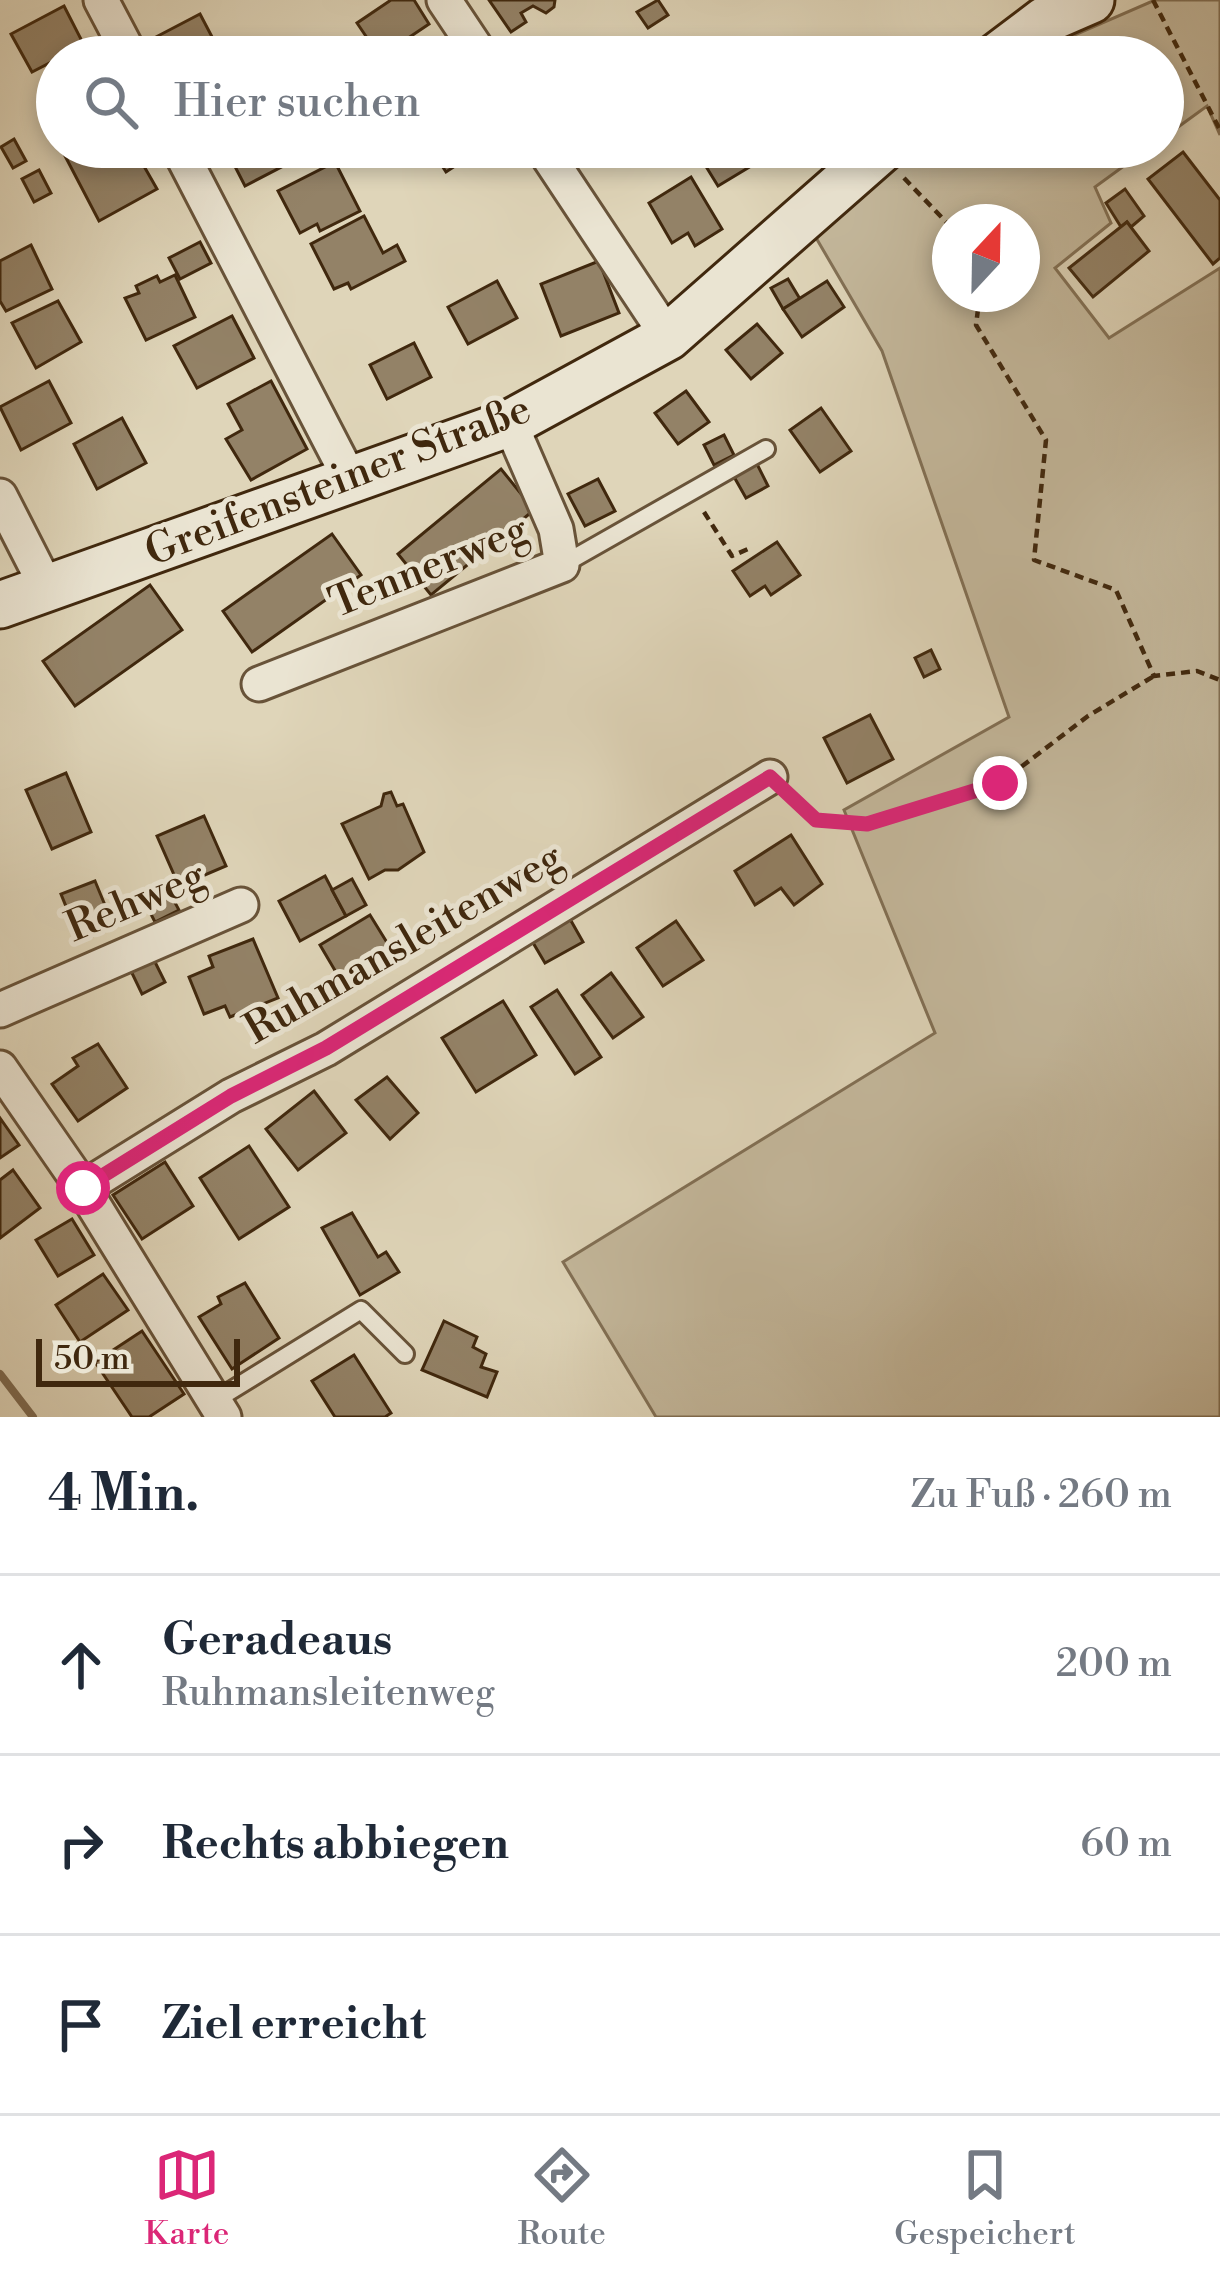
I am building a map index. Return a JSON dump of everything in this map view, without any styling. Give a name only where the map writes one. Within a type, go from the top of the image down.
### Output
[{"type":"main road","points":[[1024,36],[1046,20],[1091,0]]},
{"type":"main road","name":"Greifensteiner Straße","points":[[0,605],[510,423],[668,337],[859,168]]},
{"type":"street","points":[[101,0],[120,36]]},
{"type":"street","points":[[444,0],[468,36]]},
{"type":"street","points":[[189,168],[351,481]]},
{"type":"street","points":[[556,168],[668,337]]},
{"type":"street","name":"Tennerweg","points":[[259,684],[562,566],[556,529],[510,423]]},
{"type":"street","points":[[0,496],[48,590]]},
{"type":"street","name":"Ruhmansleitenweg","points":[[83,1188],[231,1096],[326,1048],[770,777]]},
{"type":"street","name":"Rehweg","points":[[0,1010],[241,905]]},
{"type":"street","points":[[0,1068],[83,1188],[219,1409]]},
{"type":"lane","points":[[562,566],[766,449]]},
{"type":"lane","points":[[219,1409],[361,1310],[405,1354]]},
{"type":"path","points":[[1153,0],[1172,36]]},
{"type":"path","points":[[1184,60],[1220,130]]},
{"type":"path","points":[[898,168],[932,206]]},
{"type":"path","points":[[978,312],[976,325],[1046,440],[1034,560],[1116,590],[1154,676]]},
{"type":"path","points":[[691,492],[732,556],[748,549]]},
{"type":"path","points":[[770,777],[816,820],[867,824],[1000,783],[1088,716],[1154,676],[1197,671],[1220,680]]},
{"type":"shaded area","points":[[1155,0],[1220,0],[1220,135],[1207,106],[1184,123],[1184,36],[1072,36]]},
{"type":"shaded area","points":[[888,168],[1121,168],[1095,187],[1111,223],[1055,268],[1109,338],[1220,268],[1220,1417],[656,1417],[563,1262],[935,1033],[844,810],[1009,717],[882,351],[815,236]]},
{"type":"building","points":[[391,0],[414,0],[429,24],[411,36],[366,36],[357,23]]},
{"type":"building","points":[[489,0],[555,0],[546,13],[533,6],[521,13],[526,22],[511,32]]},
{"type":"building","points":[[658,0],[668,15],[648,28],[637,12]]},
{"type":"building","points":[[64,6],[79,36],[36,36],[36,70],[32,72],[11,34]]},
{"type":"building","points":[[200,14],[212,36],[158,36]]},
{"type":"building","points":[[14,139],[26,161],[13,168],[1,147]]},
{"type":"building","points":[[1184,153],[1220,200],[1220,258],[1213,264],[1148,179],[1162,168],[1184,168]]},
{"type":"building","points":[[71,168],[145,168],[157,189],[99,221]]},
{"type":"building","points":[[236,168],[279,168],[245,186]]},
{"type":"building","points":[[323,168],[338,168],[360,211],[320,231],[317,224],[300,233],[278,191]]},
{"type":"building","points":[[707,168],[748,168],[718,186]]},
{"type":"building","points":[[39,170],[51,193],[34,202],[22,179]]},
{"type":"building","points":[[691,177],[722,229],[695,246],[688,233],[672,243],[649,203]]},
{"type":"building","points":[[1125,189],[1144,216],[1131,227],[1127,222],[1121,227],[1106,203]]},
{"type":"building","points":[[364,216],[383,253],[397,245],[405,261],[351,289],[348,283],[334,289],[311,244]]},
{"type":"building","points":[[1127,222],[1149,251],[1093,297],[1069,268]]},
{"type":"building","points":[[200,242],[211,263],[180,279],[169,258]]},
{"type":"building","points":[[31,245],[52,289],[6,311],[0,301],[0,261]]},
{"type":"building","points":[[599,261],[619,313],[561,336],[541,284]]},
{"type":"building","points":[[175,275],[195,317],[146,340],[125,298],[139,293],[136,286],[157,276],[160,282]]},
{"type":"building","points":[[788,279],[800,299],[783,309],[771,288]]},
{"type":"building","points":[[497,281],[517,318],[468,344],[448,307]]},
{"type":"building","points":[[827,281],[844,307],[802,337],[783,309]]},
{"type":"building","points":[[58,301],[81,342],[36,368],[12,323]]},
{"type":"building","points":[[232,316],[254,358],[197,388],[174,346]]},
{"type":"building","points":[[757,324],[782,353],[751,379],[726,350]]},
{"type":"building","points":[[414,343],[431,377],[387,399],[370,365]]},
{"type":"building","points":[[49,381],[71,423],[21,450],[0,407]]},
{"type":"building","points":[[271,381],[307,449],[251,480],[226,439],[242,430],[228,404]]},
{"type":"building","points":[[686,391],[709,422],[678,444],[655,413]]},
{"type":"building","points":[[821,408],[851,451],[820,472],[790,430]]},
{"type":"building","points":[[122,418],[146,463],[97,489],[74,444]]},
{"type":"building","points":[[724,435],[734,455],[714,465],[704,445]]},
{"type":"building","points":[[756,462],[768,486],[746,498],[733,475]]},
{"type":"building","points":[[501,469],[534,510],[431,595],[398,554]]},
{"type":"building","points":[[598,479],[615,511],[585,526],[568,494]]},
{"type":"building","points":[[332,534],[361,575],[252,652],[223,611]]},
{"type":"building","points":[[777,542],[800,575],[771,595],[765,586],[750,596],[733,571]]},
{"type":"building","points":[[150,585],[182,630],[75,706],[43,661]]},
{"type":"building","points":[[931,650],[940,669],[924,677],[915,658]]},
{"type":"building","points":[[870,715],[893,759],[847,783],[824,738]]},
{"type":"building","points":[[66,773],[91,832],[52,849],[26,790]]},
{"type":"building","points":[[391,792],[397,806],[403,804],[424,852],[398,870],[385,870],[369,879],[342,824],[381,806],[384,794]]},
{"type":"building","points":[[204,816],[226,866],[179,886],[157,836]]},
{"type":"building","points":[[791,835],[822,884],[794,905],[781,888],[755,905],[735,871]]},
{"type":"building","points":[[325,876],[346,916],[300,941],[279,901]]},
{"type":"building","points":[[352,879],[366,905],[346,916],[332,890]]},
{"type":"building","points":[[95,881],[114,927],[80,941],[61,894]]},
{"type":"building","points":[[165,884],[179,910],[155,922],[141,895]]},
{"type":"building","points":[[370,915],[391,949],[340,979],[320,945]]},
{"type":"building","points":[[570,919],[583,942],[545,963],[532,941]]},
{"type":"building","points":[[676,921],[703,960],[663,986],[637,948]]},
{"type":"building","points":[[253,939],[278,998],[230,1017],[225,1006],[204,1014],[189,977],[213,967],[209,956]]},
{"type":"building","points":[[153,958],[165,982],[142,994],[130,969]]},
{"type":"building","points":[[611,973],[643,1017],[613,1038],[582,995]]},
{"type":"building","points":[[557,990],[601,1057],[575,1074],[531,1007]]},
{"type":"building","points":[[503,1001],[536,1055],[476,1092],[442,1038]]},
{"type":"building","points":[[98,1044],[127,1088],[78,1121],[52,1084],[78,1066],[73,1058]]},
{"type":"building","points":[[387,1077],[418,1113],[390,1139],[356,1100]]},
{"type":"building","points":[[314,1091],[346,1133],[298,1170],[266,1129]]},
{"type":"building","points":[[0,1118],[19,1145],[0,1158]]},
{"type":"building","points":[[249,1146],[289,1207],[239,1239],[200,1178]]},
{"type":"building","points":[[165,1162],[193,1206],[142,1239],[113,1195]]},
{"type":"building","points":[[13,1170],[40,1208],[0,1238],[0,1180]]},
{"type":"building","points":[[352,1213],[378,1257],[386,1252],[399,1272],[360,1295],[322,1228]]},
{"type":"building","points":[[72,1219],[94,1255],[58,1276],[36,1240]]},
{"type":"building","points":[[103,1274],[128,1310],[80,1342],[56,1305]]},
{"type":"building","points":[[245,1283],[279,1338],[232,1369],[199,1317],[221,1304],[218,1297]]},
{"type":"building","points":[[444,1321],[477,1337],[473,1347],[486,1354],[481,1367],[497,1372],[487,1397],[422,1370]]},
{"type":"building","points":[[142,1331],[184,1394],[149,1417],[132,1417],[95,1362]]},
{"type":"building","points":[[354,1355],[391,1413],[385,1417],[335,1417],[312,1381]]},
{"type":"waterway","points":[[0,1374],[33,1417]]},
{"type":"route","points":[[83,1188],[231,1096],[326,1048],[770,777],[816,820],[867,824],[1000,783]]}]
